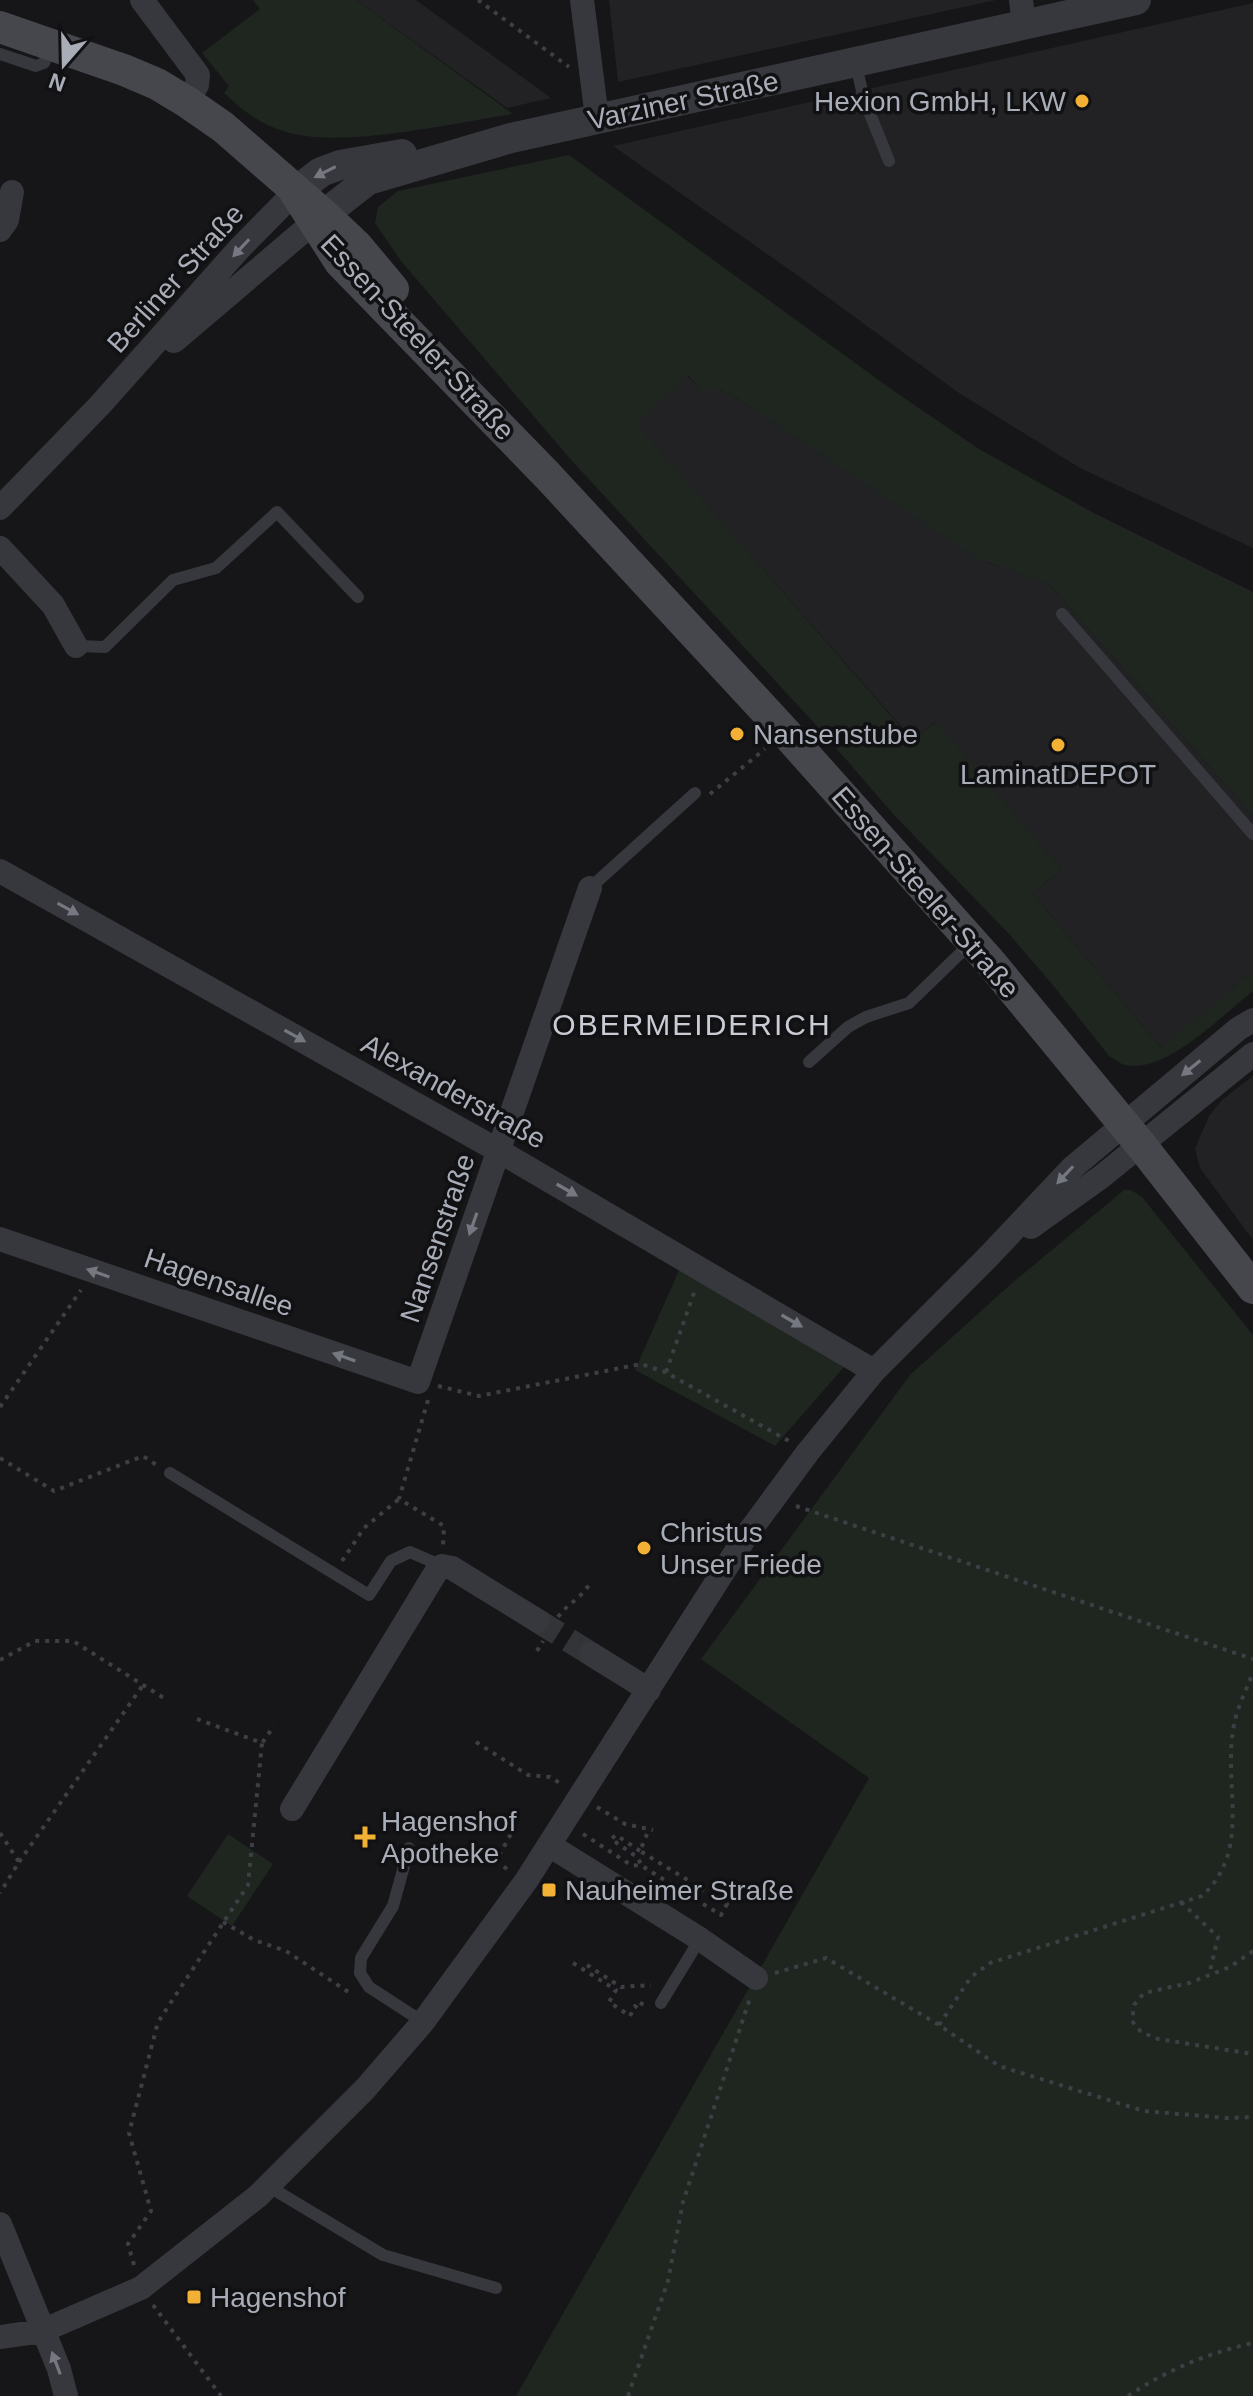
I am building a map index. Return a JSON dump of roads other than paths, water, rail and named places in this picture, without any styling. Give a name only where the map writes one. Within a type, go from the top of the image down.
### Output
[{"type":"main road","name":"Essen-Steeler-Straße","points":[[0,27],[135,75],[187,102],[223,127],[295,192],[318,219],[369,260],[548,476],[785,732],[972,942],[1132,1135],[1253,1288]]},
{"type":"street","points":[[142,0],[198,75],[197,85],[187,102]]},
{"type":"street","points":[[582,0],[597,118]]},
{"type":"street","name":"Varziner Straße","points":[[318,219],[368,180],[511,138],[855,61],[1022,12],[1136,0]]},
{"type":"street","name":"Varziner Straße","points":[[295,192],[321,172],[356,160],[511,138]]},
{"type":"street","points":[[0,230],[7,220],[12,192]]},
{"type":"street","name":"Berliner Straße","points":[[0,508],[100,405],[239,249],[295,192]]},
{"type":"street","name":"Berliner Straße","points":[[100,405],[318,219]]},
{"type":"street","points":[[0,548],[53,605],[76,646]]},
{"type":"street","name":"Alexanderstraße","points":[[0,871],[499,1151],[874,1371]]},
{"type":"street","name":"Nansenstraße","points":[[418,1382],[590,888]]},
{"type":"street","points":[[0,2337],[42,2331],[141,2288],[268,2186],[365,2089],[423,2022],[549,1845],[708,1594],[773,1499],[874,1371],[987,1258],[1132,1135],[1238,1029],[1253,1020]]},
{"type":"street","points":[[1132,1135],[1253,1054]]},
{"type":"street","name":"Hagensallee","points":[[0,1239],[418,1382]]},
{"type":"street","points":[[292,1809],[442,1566],[452,1568],[538,1621]]},
{"type":"street","points":[[591,1654],[649,1690]]},
{"type":"street","points":[[549,1845],[700,1939],[756,1978]]},
{"type":"street","points":[[2,2237],[59,2369],[66,2396]]},
{"type":"lane","points":[[0,54],[36,66],[44,63],[51,43]]},
{"type":"lane","points":[[855,61],[864,99],[889,161]]},
{"type":"lane","points":[[76,646],[105,647],[173,580],[216,568],[277,512],[358,597]]},
{"type":"lane","points":[[1062,614],[1253,834]]},
{"type":"lane","points":[[590,888],[695,793]]},
{"type":"lane","points":[[809,1062],[848,1027],[866,1017],[909,1003],[972,942]]},
{"type":"lane","points":[[170,1473],[369,1595],[391,1561],[410,1552],[442,1566]]},
{"type":"lane","points":[[409,1848],[393,1906],[361,1958],[360,1973],[369,1987],[423,2022]]},
{"type":"lane","points":[[661,2003],[700,1939]]},
{"type":"lane","points":[[268,2186],[383,2255],[496,2288]]},
{"type":"tunnel","points":[[538,1621],[591,1654]]},
{"type":"place","name":"Hexion GmbH, LKW","points":[[1082,101]]},
{"type":"place","name":"Nansenstube","points":[[737,734]]},
{"type":"place","name":"LaminatDEPOT","points":[[1058,745]]},
{"type":"place","name":"Christus Unser Friede","points":[[644,1548]]},
{"type":"place","name":"Hagenshof Apotheke","points":[[365,1837]]},
{"type":"place","name":"Nauheimer Straße","points":[[549,1890]]},
{"type":"place","name":"Hagenshof","points":[[194,2297]]},
{"type":"district","name":"OBERMEIDERICH","points":[[692,1025]]}]
